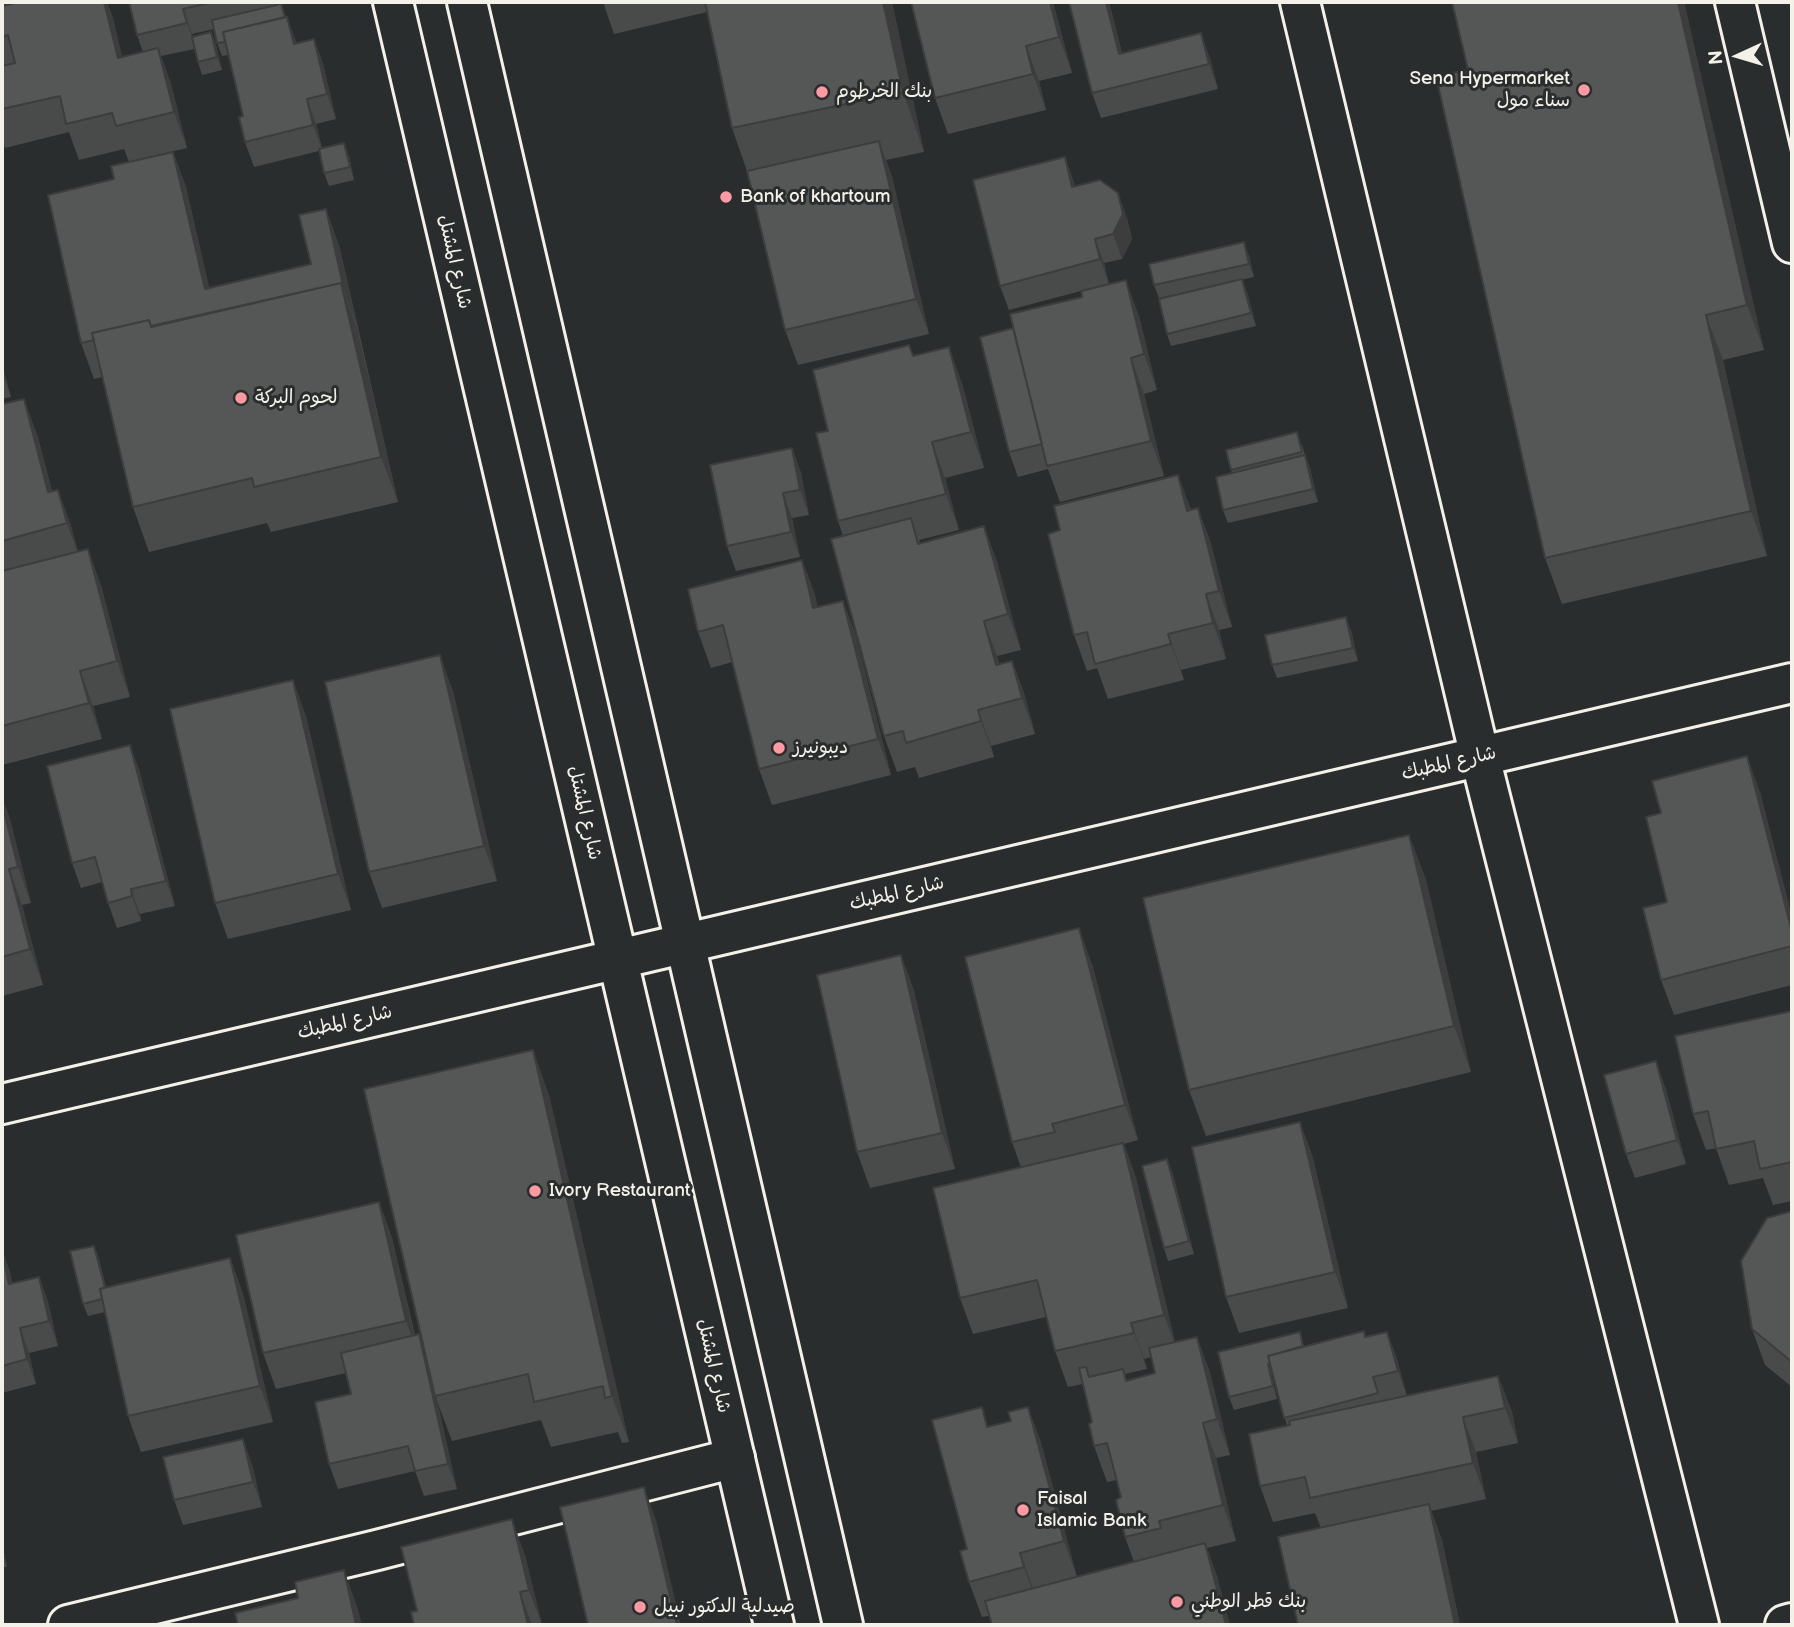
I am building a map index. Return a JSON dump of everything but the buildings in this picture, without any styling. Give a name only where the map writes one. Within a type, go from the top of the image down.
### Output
[{"type":"street","name":"شارع المشتل","points":[[393,2],[774,1625]]},
{"type":"street","points":[[467,2],[843,1625]]},
{"type":"street","points":[[1300,2],[1480,757],[1699,1625]]},
{"type":"street","points":[[1735,2],[1792,243]]},
{"type":"street","name":"شارع المطبك","points":[[2,1104],[1792,683]]},
{"type":"street","points":[[68,1625],[377,1550],[735,1458]]},
{"type":"street","points":[[1785,1625],[1792,1623]]},
{"type":"place","name":"Sena Hypermarket سناء مول","points":[[1584,90]]},
{"type":"place","name":"بنك الخرطوم","points":[[822,92]]},
{"type":"place","name":"Bank of khartoum","points":[[726,197]]},
{"type":"place","name":"لحوم البركة","points":[[241,398]]},
{"type":"place","name":"ديبونيرز","points":[[779,748]]},
{"type":"place","name":"Ivory Restaurant","points":[[535,1191]]},
{"type":"place","name":"Faisal Islamic Bank","points":[[1023,1510]]},
{"type":"place","name":"بنك قطر الوطني","points":[[1177,1602]]},
{"type":"place","name":"صيدلية الدكتور نبيل","points":[[640,1607]]}]
